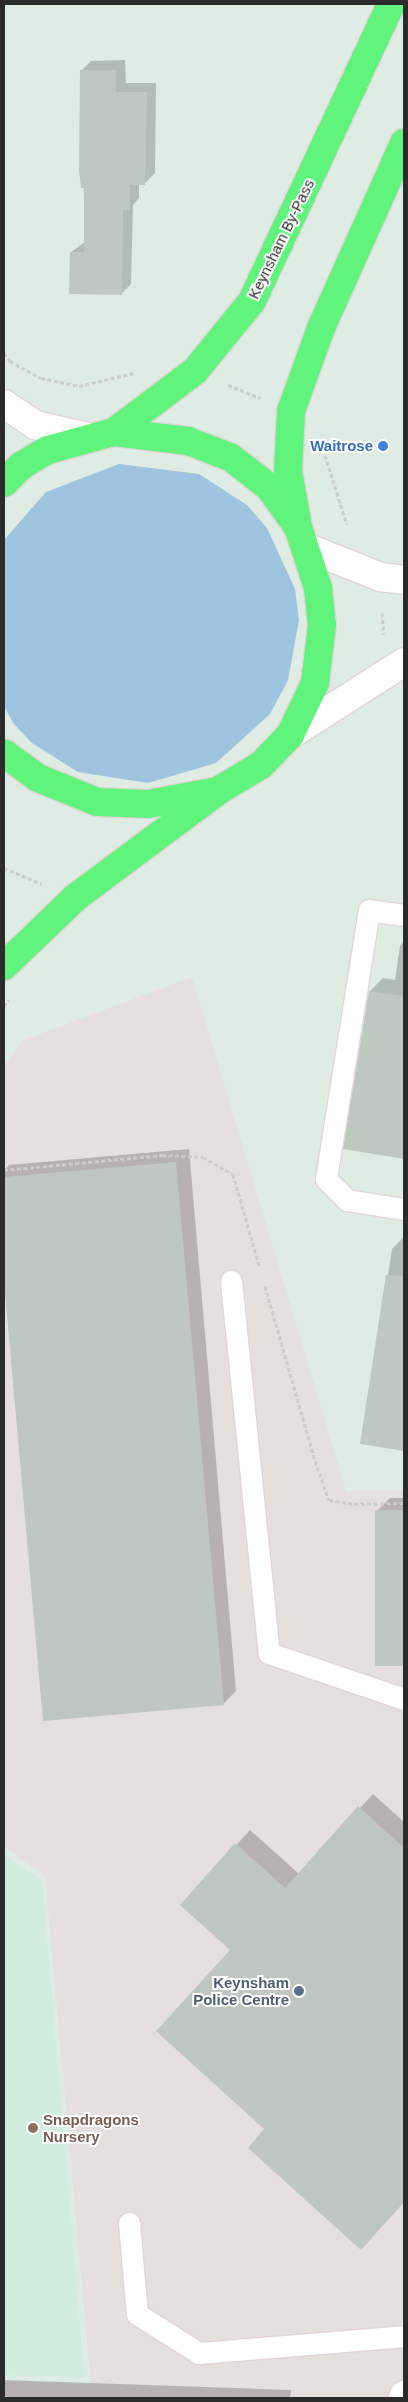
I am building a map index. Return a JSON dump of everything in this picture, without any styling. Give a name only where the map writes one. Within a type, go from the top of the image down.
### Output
[{"type":"highway","name":"Keynsham By-Pass","points":[[103,435],[195,371],[252,301],[391,4]]},
{"type":"highway","points":[[4,966],[76,897],[221,789],[261,764],[290,735],[314,683],[322,625],[318,588],[303,538],[288,471],[291,411],[321,328],[404,143]]},
{"type":"highway","points":[[4,482],[21,466],[48,450],[103,435],[188,441],[230,458],[269,487],[303,538]]},
{"type":"highway","points":[[4,753],[38,778],[97,802],[148,804],[221,789]]},
{"type":"street","points":[[4,404],[34,425],[103,435]]},
{"type":"street","points":[[303,538],[392,579]]},
{"type":"street","points":[[290,735],[395,668]]},
{"type":"lane","points":[[404,915],[368,910],[326,1179],[347,1200],[404,1209]]},
{"type":"lane","points":[[231,1281],[269,1653],[404,1698]]},
{"type":"lane","points":[[129,2223],[137,2314],[199,2353],[404,2336]]},
{"type":"path","points":[[4,353],[10,360],[41,378],[79,386],[143,371]]},
{"type":"path","points":[[195,371],[291,411]]},
{"type":"path","points":[[324,451],[347,528]]},
{"type":"path","points":[[392,579],[395,668]]},
{"type":"path","points":[[4,1006],[15,993]]},
{"type":"shaded area","points":[[119,464],[199,474],[247,505],[267,528],[295,589],[299,620],[288,680],[270,714],[216,763],[148,783],[78,772],[32,743],[13,723],[4,706],[4,540],[46,492]]},
{"type":"shaded area","points":[[192,977],[346,1491],[404,1490],[404,2398],[4,2398],[4,2381],[91,2384],[45,1876],[4,1847],[4,1065],[24,1040]]},
{"type":"shaded area","name":"Snapdragons Nursery","points":[[4,1855],[42,1881],[84,2377],[4,2375]]},
{"type":"building","points":[[80,70],[116,70],[116,92],[147,92],[145,185],[130,185],[130,210],[123,210],[122,295],[69,294],[70,252],[84,252],[84,188],[81,188],[79,170]]},
{"type":"building","points":[[369,991],[404,996],[404,1159],[343,1149]]},
{"type":"building","points":[[176,1162],[224,1705],[43,1721],[4,1281],[4,1177]]},
{"type":"building","points":[[386,1275],[404,1276],[404,1451],[360,1444]]},
{"type":"building","points":[[375,1510],[404,1510],[404,1666],[375,1666]]},
{"type":"building","name":"Keynsham Police Centre","points":[[358,1806],[404,1848],[404,2202],[361,2250],[248,2148],[264,2129],[156,2031],[230,1950],[180,1905],[235,1843],[285,1888]]},
{"type":"place","name":"Waitrose","points":[[383,446]]},
{"type":"place","name":"Keynsham Police Centre","points":[[299,1991]]},
{"type":"place","name":"Snapdragons Nursery","points":[[33,2128]]}]
